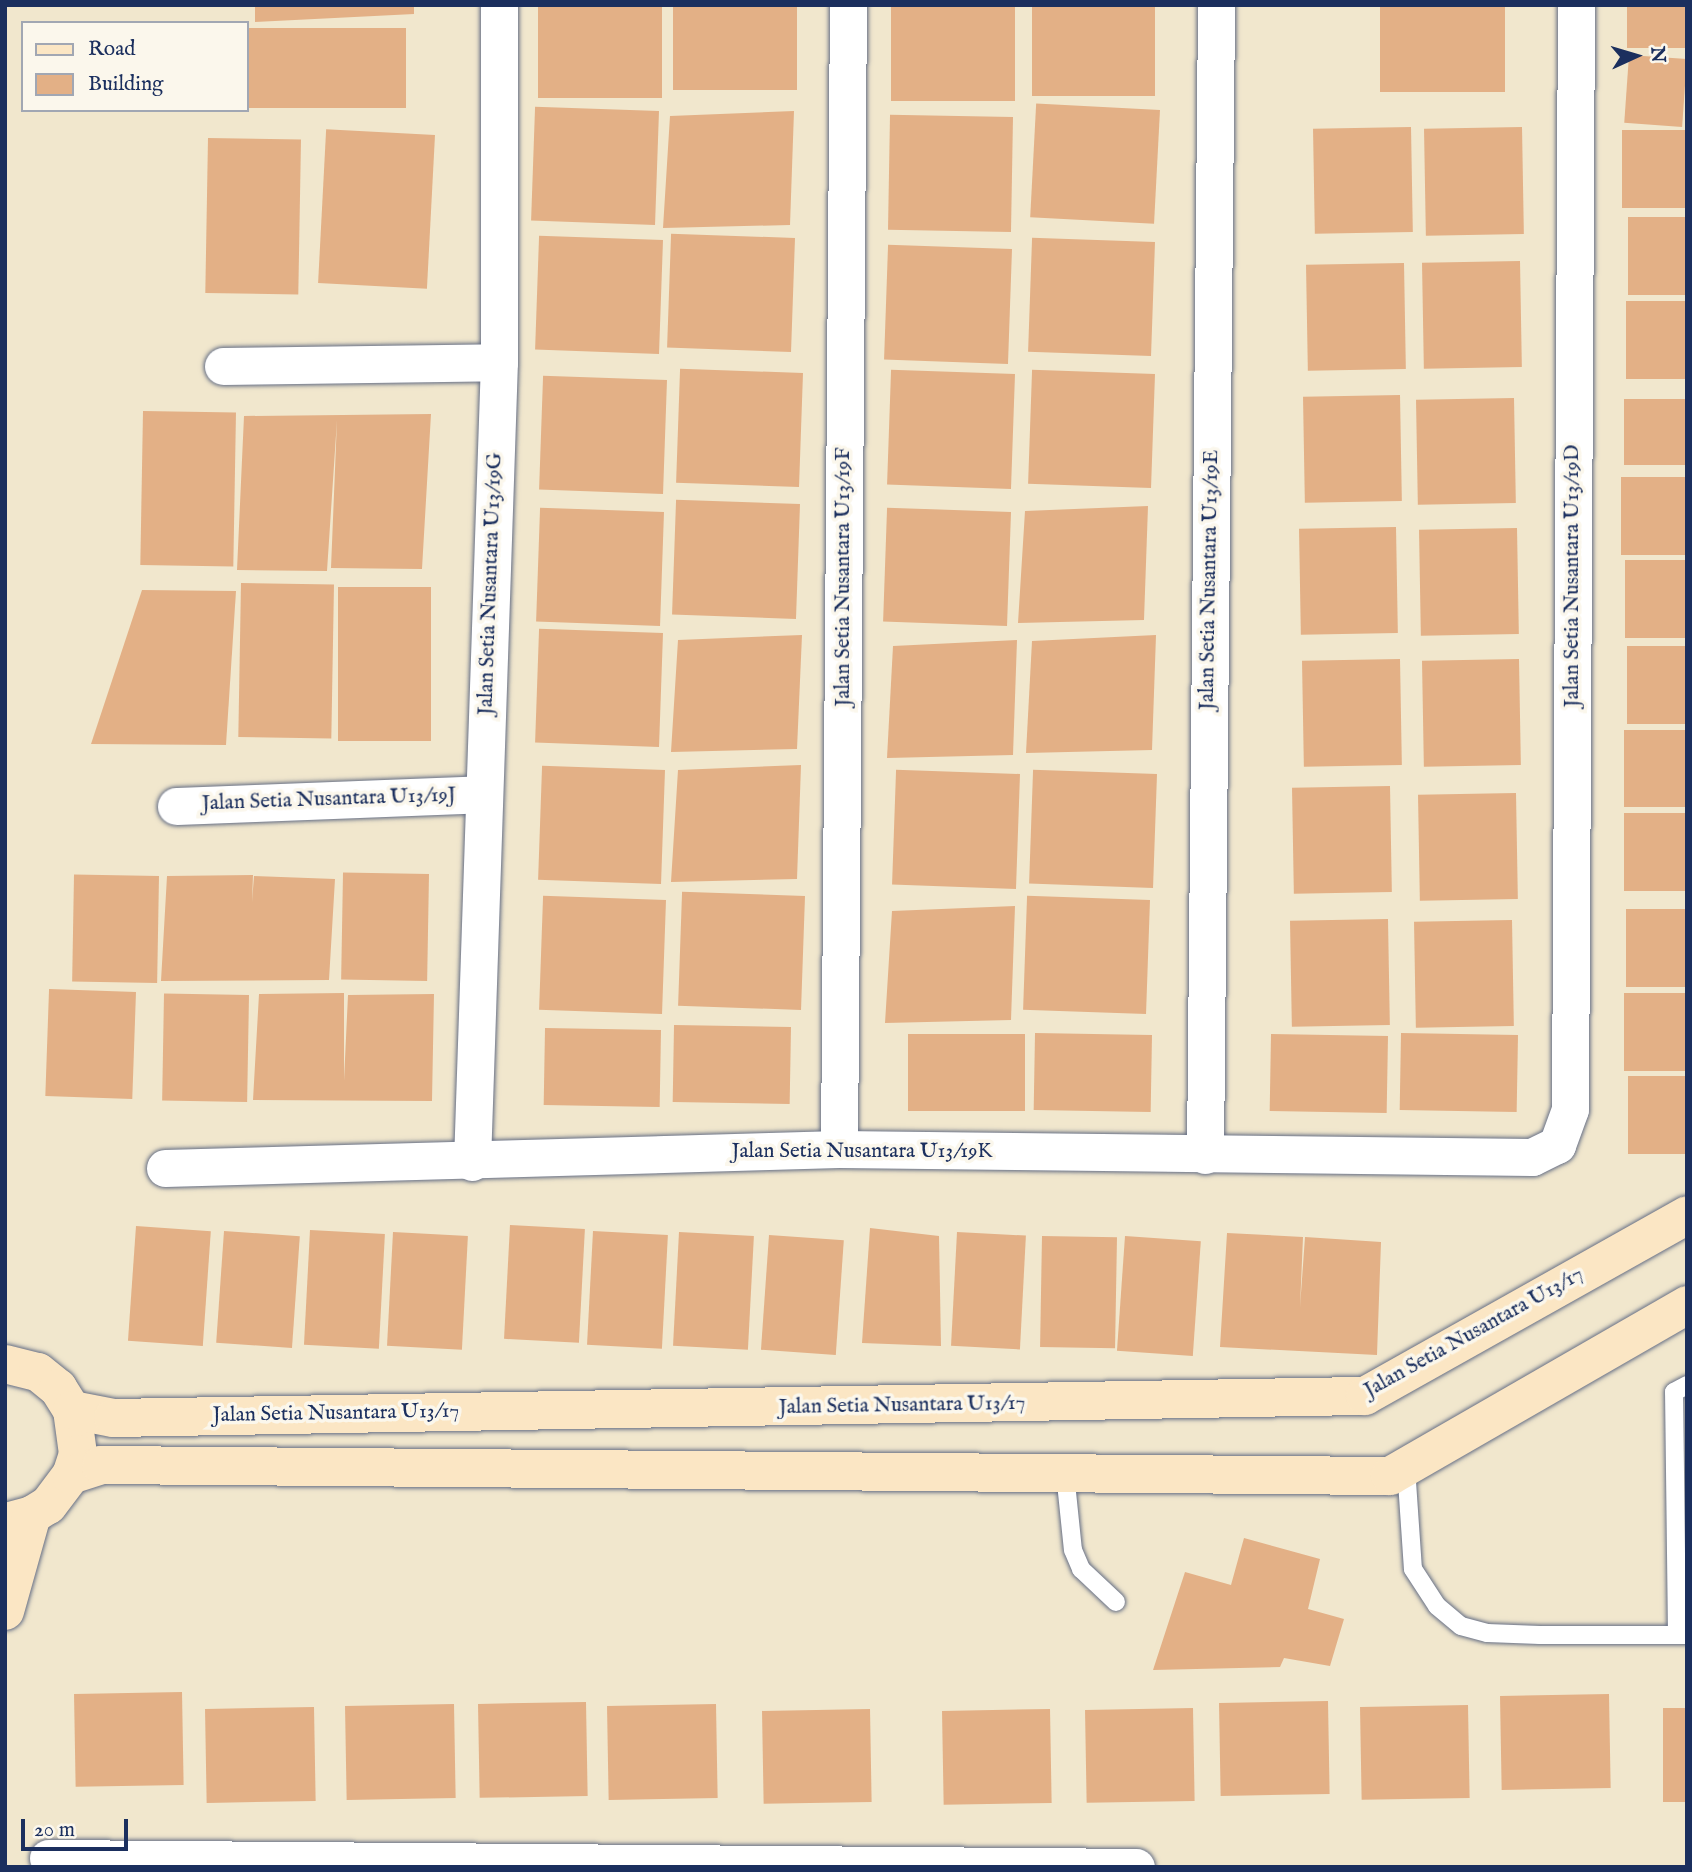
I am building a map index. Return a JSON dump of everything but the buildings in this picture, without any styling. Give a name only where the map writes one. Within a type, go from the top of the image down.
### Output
[{"type":"main road","name":"Jalan Setia Nusantara U13/17","points":[[72,1410],[113,1418],[1365,1396],[1687,1215]]},
{"type":"main road","points":[[72,1475],[101,1465],[1390,1476],[1687,1305]]},
{"type":"main road","points":[[5,1364],[38,1372],[58,1388],[72,1410],[78,1454],[72,1475],[48,1506],[19,1519],[5,1611]]},
{"type":"street","name":"Jalan Setia Nusantara U13/19G","points":[[472,1162],[499,362],[499,5]]},
{"type":"street","name":"Jalan Setia Nusantara U13/19F","points":[[839,1149],[848,5]]},
{"type":"street","name":"Jalan Setia Nusantara U13/19E","points":[[1205,1155],[1216,5]]},
{"type":"street","name":"Jalan Setia Nusantara U13/19D","points":[[1557,1145],[1570,1109],[1576,5]]},
{"type":"street","points":[[223,366],[499,362]]},
{"type":"street","name":"Jalan Setia Nusantara U13/19J","points":[[176,806],[483,793]]},
{"type":"street","name":"Jalan Setia Nusantara U13/19K","points":[[164,1168],[472,1162],[839,1149],[1532,1157],[1557,1145]]},
{"type":"street","points":[[48,1858],[1136,1867]]},
{"type":"lane","points":[[1406,1467],[1413,1569],[1437,1606],[1461,1626],[1487,1633],[1682,1635],[1674,1392],[1687,1385]]},
{"type":"lane","points":[[1065,1473],[1073,1550],[1081,1569],[1116,1602]]}]
